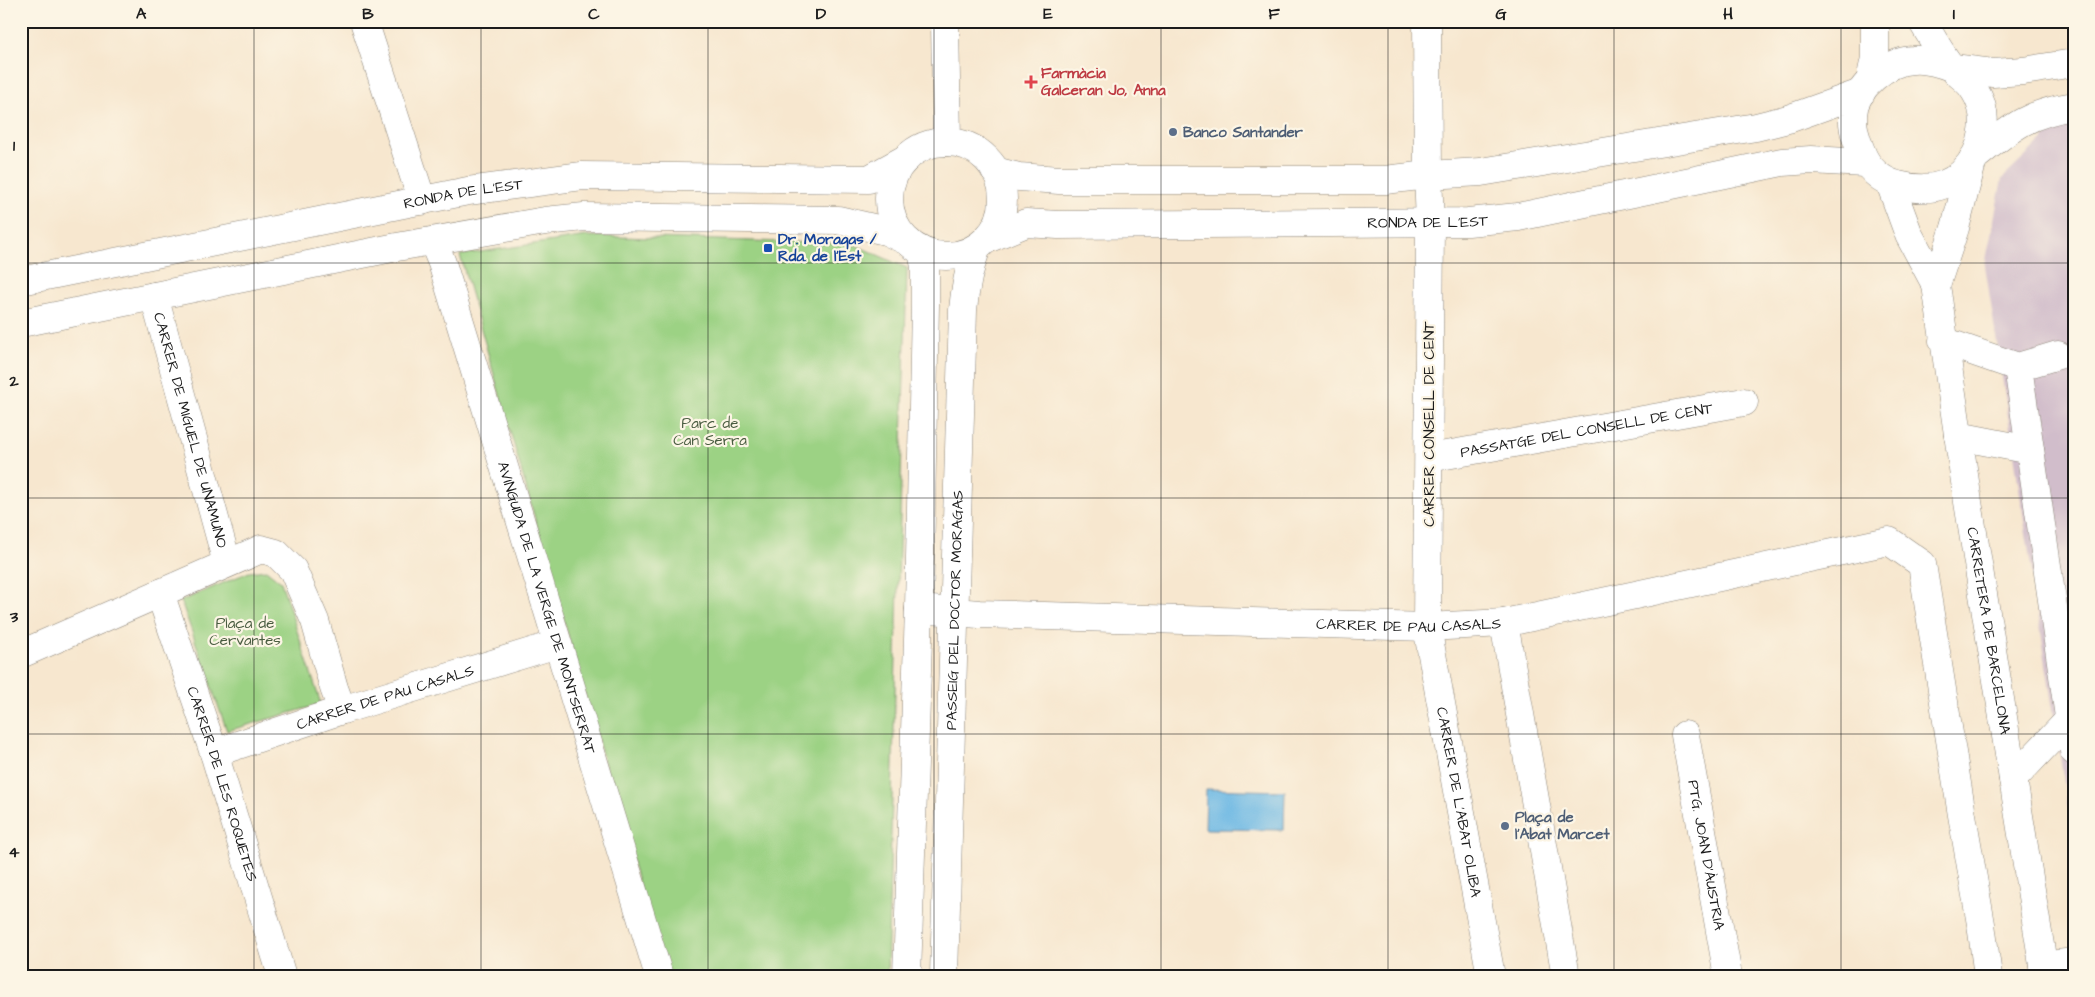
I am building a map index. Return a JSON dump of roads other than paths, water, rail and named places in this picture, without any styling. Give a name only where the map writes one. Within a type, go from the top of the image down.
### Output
[{"type":"street","points":[[364,21],[422,201]]},
{"type":"street","points":[[945,21],[946,142]]},
{"type":"street","name":"CARRER CONSELL DE CENT","points":[[1427,21],[1430,222],[1427,627]]},
{"type":"street","points":[[1875,21],[1875,58],[1865,87],[1852,113],[1854,134],[1865,163],[1890,183],[1914,190],[1939,187],[1957,177],[1975,158],[2006,131],[2033,116],[2049,110],[2074,106]]},
{"type":"street","points":[[1922,21],[1953,68],[1971,86],[1978,97],[1982,108],[1984,133],[1975,158]]},
{"type":"street","points":[[995,171],[1019,176],[1059,180],[1304,182],[1385,180],[1481,172],[1756,127],[1788,119],[1865,87],[1897,62],[1913,60],[1933,61],[1953,68],[1993,73],[2074,63]]},
{"type":"street","points":[[21,323],[433,241],[546,221],[584,217],[838,220],[886,231],[914,246],[940,256],[950,256],[960,254],[982,243],[994,230],[1002,212],[1002,191],[995,171],[988,162],[969,148],[946,142],[929,145],[907,158],[893,177],[889,199],[893,222],[914,246],[925,266],[926,305],[919,609],[907,976]]},
{"type":"street","name":"RONDA DE L'EST","points":[[21,281],[468,191],[582,176],[869,179],[907,158]]},
{"type":"street","name":"CARRETERA DE BARCELONA","points":[[1936,285],[1975,158]]},
{"type":"street","name":"RONDA DE L'EST","points":[[982,243],[1026,223],[1058,226],[1468,222],[1518,217],[1782,162],[1811,160],[1865,163]]},
{"type":"street","name":"CARRETERA DE BARCELONA","points":[[1890,183],[1909,235],[1936,285],[1943,341],[2044,971]]},
{"type":"street","name":"AVINGUDA DE LA VERGE DE MONTSERRAT","points":[[433,241],[442,263],[659,976]]},
{"type":"street","name":"PASSEIG DEL DOCTOR MORAGAS","points":[[944,976],[964,288],[970,266],[982,243]]},
{"type":"street","name":"CARRER DE MIGUEL DE UNAMUNO","points":[[154,296],[227,563]]},
{"type":"street","points":[[1943,341],[2018,367],[2058,355]]},
{"type":"street","points":[[2018,367],[2074,751]]},
{"type":"street","name":"PASSATGE DEL CONSELL DE CENT","points":[[1429,458],[1744,402]]},
{"type":"street","points":[[1958,436],[2030,450]]},
{"type":"street","name":"CARRER DE PAU CASALS","points":[[919,609],[956,613],[1427,627],[1504,623],[1889,541],[1922,564],[1988,976]]},
{"type":"street","points":[[21,654],[261,549],[276,554],[293,570],[315,621],[342,710]]},
{"type":"street","name":"CARRER DE LES ROQUETES","points":[[160,593],[214,753],[282,976]]},
{"type":"street","points":[[1504,623],[1566,976]]},
{"type":"street","name":"CARRER DE L'ABAT OLIBA","points":[[1427,627],[1491,976]]},
{"type":"street","name":"CARRER DE PAU CASALS","points":[[214,753],[342,710],[557,644]]},
{"type":"street","points":[[2013,780],[2069,720]]},
{"type":"street","name":"PTG. JOAN D'ÀUSTRIA","points":[[1685,735],[1728,976]]},
{"type":"street","points":[[2044,971],[2074,962]]},
{"type":"water","points":[[1206,789],[1285,791],[1284,830],[1205,829]]},
{"type":"place","name":"Farmàcia Galceran Jo, Anna","points":[[1031,82]]},
{"type":"place","name":"Banco Santander","points":[[1173,132]]},
{"type":"place","name":"Dr. Moragas / Rda. de l'Est","points":[[768,248]]},
{"type":"place","name":"Plaça de l'Abat Marcet","points":[[1505,826]]},
{"type":"park label","name":"Parc de Can Serra","points":[[710,432]]},
{"type":"park label","name":"Plaça de Cervantes","points":[[245,632]]}]
